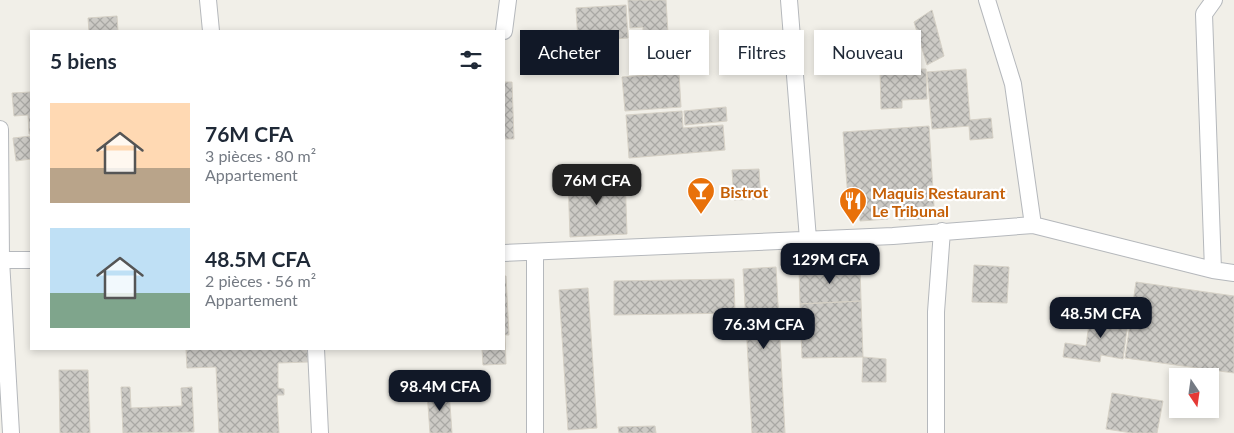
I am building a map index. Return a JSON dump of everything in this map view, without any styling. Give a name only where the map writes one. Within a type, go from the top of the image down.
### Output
[{"type":"street","points":[[208,0],[211,30]]},
{"type":"street","points":[[504,30],[508,0]]},
{"type":"street","points":[[789,0],[808,239]]},
{"type":"street","points":[[987,0],[1013,84],[1033,226]]},
{"type":"street","points":[[1213,270],[1204,14],[1214,0]]},
{"type":"street","points":[[0,129],[0,260],[11,433]]},
{"type":"street","points":[[505,253],[808,239],[1033,226],[1213,270],[1234,273]]},
{"type":"street","points":[[936,433],[936,312],[942,231]]},
{"type":"street","points":[[535,252],[535,433]]},
{"type":"street","points":[[0,260],[30,260]]},
{"type":"street","points":[[316,350],[320,433]]},
{"type":"building","points":[[628,0],[666,0],[668,30],[643,30],[643,27],[630,28]]},
{"type":"building","points":[[626,5],[628,38],[619,39],[619,30],[577,30],[576,8]]},
{"type":"building","points":[[932,10],[944,56],[927,65],[921,45],[921,30],[916,30],[914,22]]},
{"type":"building","points":[[117,16],[118,30],[89,30],[88,18]]},
{"type":"building","points":[[921,69],[926,69],[927,99],[902,100],[902,108],[881,109],[880,75],[921,75]]},
{"type":"building","points":[[966,69],[970,120],[991,118],[993,138],[970,140],[969,126],[932,129],[927,72]]},
{"type":"building","points":[[679,75],[681,107],[625,111],[622,77]]},
{"type":"building","points":[[505,82],[512,82],[514,139],[505,139]]},
{"type":"building","points":[[30,92],[30,134],[28,115],[14,116],[12,93]]},
{"type":"building","points":[[726,107],[727,121],[685,125],[684,111]]},
{"type":"building","points":[[682,111],[683,128],[723,125],[725,150],[629,158],[626,115]]},
{"type":"building","points":[[929,126],[934,206],[922,207],[923,219],[899,220],[898,208],[887,208],[888,219],[860,221],[859,211],[849,212],[843,132]]},
{"type":"building","points":[[30,136],[30,159],[16,161],[13,138]]},
{"type":"building","points":[[759,169],[761,199],[734,200],[732,170]]},
{"type":"building","points":[[625,174],[627,234],[570,237],[568,177]]},
{"type":"building","points":[[974,265],[1009,267],[1007,303],[972,302]]},
{"type":"building","points":[[860,266],[861,301],[800,304],[799,268]]},
{"type":"building","points":[[776,267],[785,433],[752,433],[743,269]]},
{"type":"building","points":[[505,276],[506,276],[509,335],[505,335]]},
{"type":"building","points":[[734,279],[735,313],[614,315],[614,281]]},
{"type":"building","points":[[1136,282],[1234,296],[1234,373],[1219,371],[1219,368],[1198,368],[1125,358]]},
{"type":"building","points":[[588,288],[597,428],[568,430],[559,290]]},
{"type":"building","points":[[861,301],[863,357],[802,358],[800,304]]},
{"type":"building","points":[[1097,309],[1115,311],[1114,320],[1128,322],[1123,359],[1101,355],[1100,362],[1063,357],[1065,343],[1086,346],[1090,316],[1095,317]]},
{"type":"building","points":[[505,335],[506,364],[483,365],[482,350],[505,350]]},
{"type":"building","points":[[186,350],[307,350],[308,362],[278,363],[278,388],[284,389],[284,395],[277,395],[279,433],[219,433],[216,367],[187,368]]},
{"type":"building","points":[[863,357],[886,359],[886,382],[862,382]]},
{"type":"building","points":[[59,370],[88,370],[90,433],[60,433]]},
{"type":"building","points":[[121,387],[130,387],[131,408],[182,406],[181,388],[192,387],[194,432],[123,433]]},
{"type":"building","points":[[449,391],[452,433],[430,433],[427,392]]},
{"type":"building","points":[[1112,393],[1163,401],[1157,433],[1132,433],[1106,429]]},
{"type":"building","points":[[655,426],[656,433],[619,433],[618,427]]},
{"type":"place","name":"Bistrot","points":[[701,215]]},
{"type":"place","name":"Maquis Restaurant Le Tribunal","points":[[853,225]]}]
